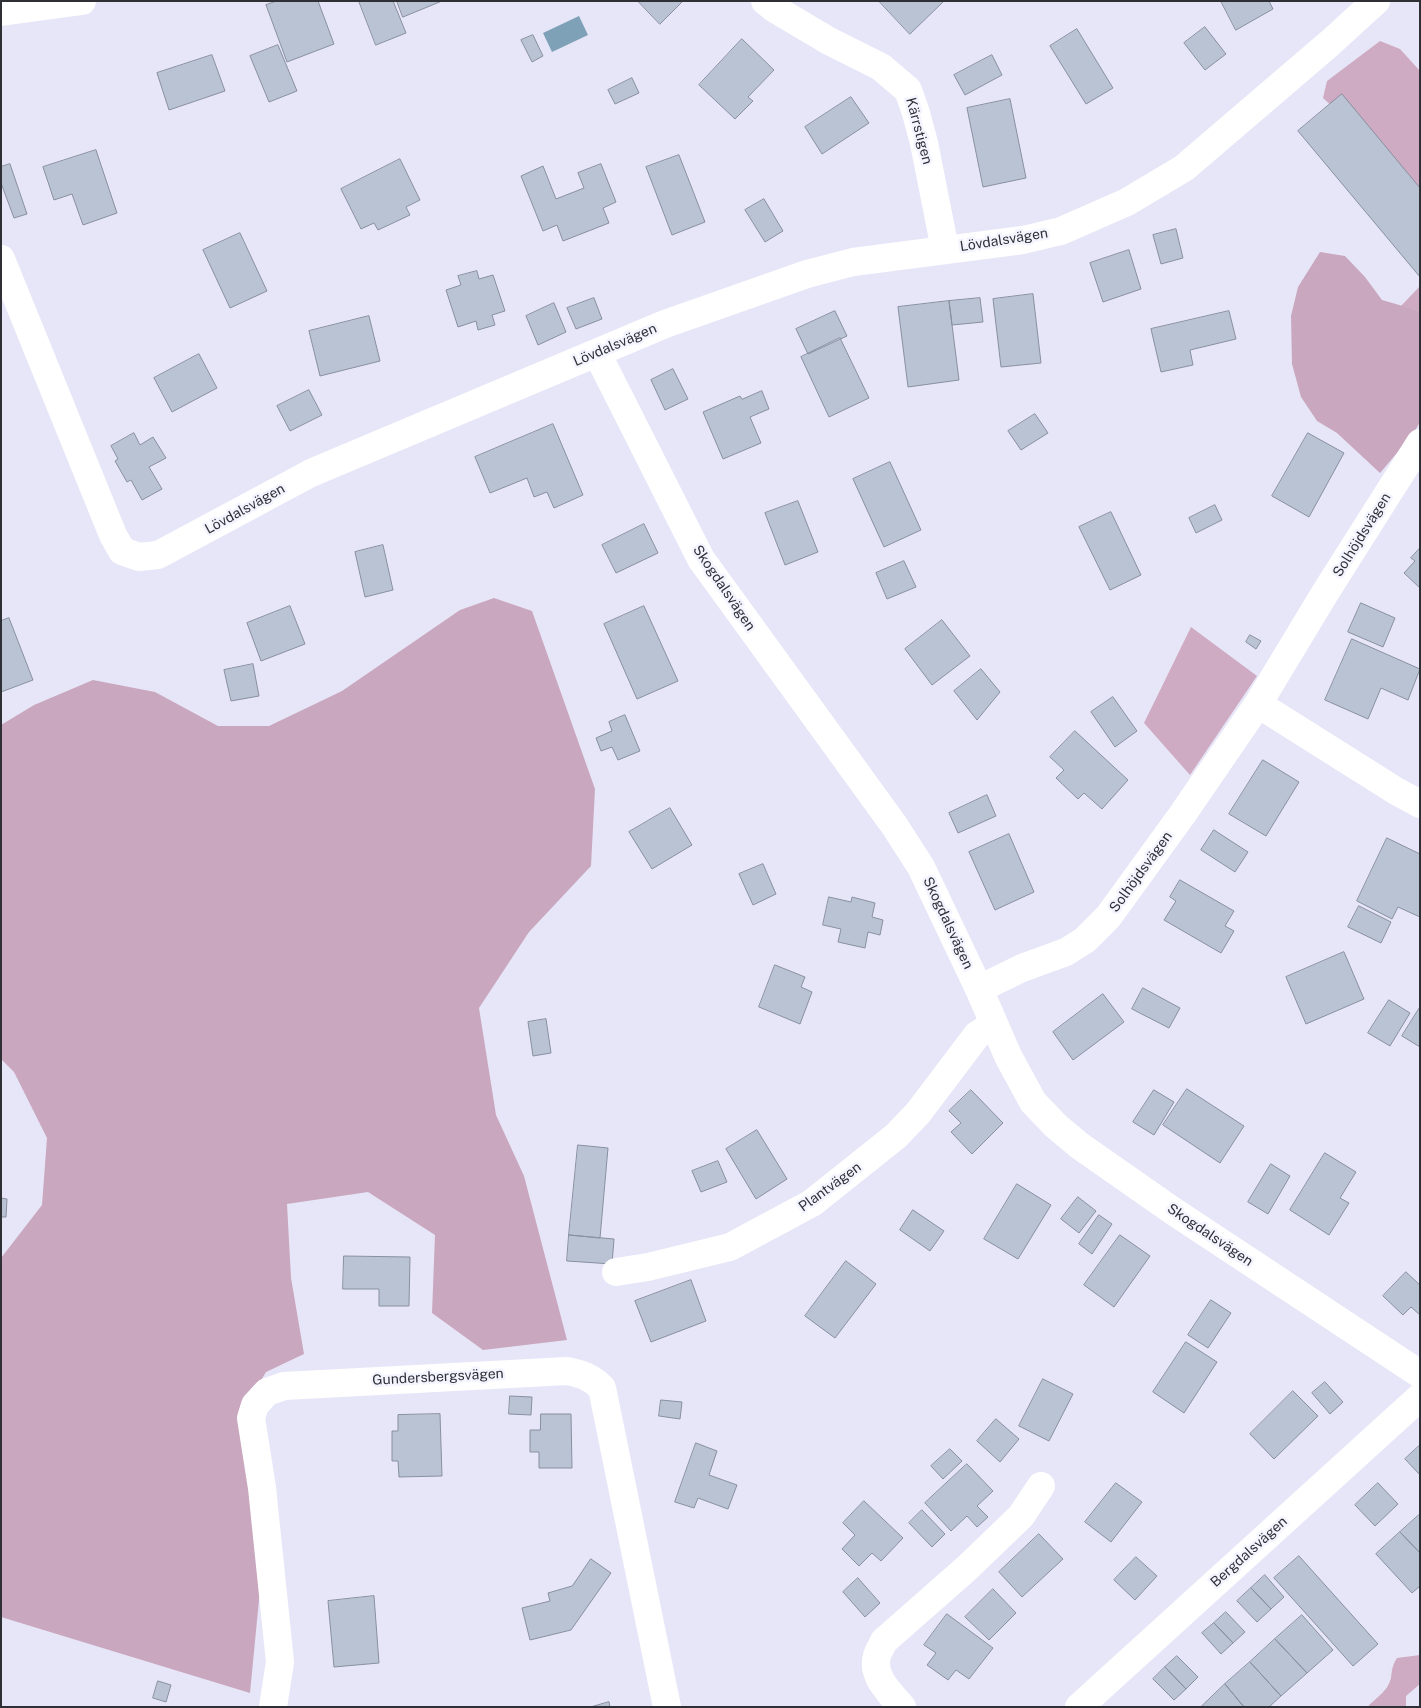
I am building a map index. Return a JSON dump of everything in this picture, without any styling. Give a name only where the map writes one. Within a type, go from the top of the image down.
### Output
[{"type":"street","points":[[1,12],[82,1]]},
{"type":"street","name":"Kärrstigen","points":[[765,1],[775,9],[829,40],[880,67],[908,90],[924,143],[945,249]]},
{"type":"street","name":"Lövdalsvägen","points":[[1,259],[113,535],[122,551],[139,557],[158,555],[311,473],[665,324],[808,274],[853,262],[1023,240],[1061,231],[1127,202],[1184,168],[1330,44],[1376,1]]},
{"type":"street","name":"Skogdalsvägen","points":[[597,354],[701,559],[894,825],[921,866],[979,989],[1008,1056],[1033,1102],[1056,1126],[1080,1146],[1173,1211],[1420,1374]]},
{"type":"street","name":"Solhöjdsvägen","points":[[979,989],[1022,968],[1066,952],[1085,940],[1108,917],[1182,815],[1258,704],[1335,577],[1420,443]]},
{"type":"street","points":[[1258,704],[1396,791],[1420,804]]},
{"type":"street","name":"Plantvägen","points":[[616,1272],[648,1267],[730,1247],[812,1202],[896,1136],[918,1113],[977,1035],[994,1024]]},
{"type":"street","name":"Gundersbergsvägen","points":[[273,1707],[280,1662],[262,1488],[251,1418],[256,1405],[268,1392],[284,1386],[567,1371],[583,1374],[594,1380],[602,1388],[667,1707]]},
{"type":"street","name":"Bergdalsvägen","points":[[1080,1707],[1420,1397]]},
{"type":"street","points":[[902,1707],[881,1682],[876,1670],[877,1656],[884,1641],[967,1568],[1021,1516],[1041,1486]]},
{"type":"shaded area","points":[[1380,41],[1400,49],[1420,71],[1420,188],[1323,98],[1327,81]]},
{"type":"shaded area","points":[[1320,252],[1345,256],[1365,277],[1382,300],[1420,311],[1420,422],[1413,434],[1380,473],[1337,433],[1317,421],[1301,397],[1292,364],[1291,316],[1298,287]]},
{"type":"shaded area","points":[[1420,286],[1420,311],[1401,306]]},
{"type":"shaded area","points":[[494,598],[532,611],[595,789],[591,866],[529,932],[479,1008],[496,1115],[524,1176],[567,1340],[483,1350],[432,1313],[435,1235],[368,1192],[287,1204],[291,1278],[304,1354],[266,1372],[251,1397],[261,1579],[250,1693],[1,1617],[1,1258],[42,1205],[47,1138],[14,1072],[1,1059],[1,725],[34,705],[93,680],[155,692],[218,726],[269,726],[342,691],[460,610]]},
{"type":"shaded area","points":[[1191,627],[1257,676],[1190,775],[1144,723]]},
{"type":"shaded area","points":[[1420,1655],[1420,1684],[1406,1696],[1406,1707],[1369,1707],[1388,1686],[1397,1658]]},
{"type":"water","points":[[579,16],[588,35],[552,52],[543,33]]},
{"type":"building","points":[[277,1],[318,1],[334,44],[287,62],[266,5]]},
{"type":"building","points":[[359,1],[393,1],[406,33],[376,45]]},
{"type":"building","points":[[397,1],[442,1],[403,17]]},
{"type":"building","points":[[638,1],[683,1],[660,24]]},
{"type":"building","points":[[879,1],[944,1],[910,34]]},
{"type":"building","points":[[1221,1],[1269,1],[1273,9],[1236,30]]},
{"type":"building","points":[[1205,27],[1226,54],[1205,70],[1184,43]]},
{"type":"building","points":[[1077,29],[1113,88],[1086,104],[1050,46]]},
{"type":"building","points":[[533,35],[543,56],[532,62],[521,40]]},
{"type":"building","points":[[742,39],[774,70],[748,97],[753,101],[735,119],[699,85]]},
{"type":"building","points":[[278,45],[297,91],[269,102],[250,56]]},
{"type":"building","points":[[212,55],[225,91],[169,110],[157,73]]},
{"type":"building","points":[[992,55],[1002,75],[965,95],[954,75]]},
{"type":"building","points":[[632,78],[639,93],[615,104],[608,90]]},
{"type":"building","points":[[1342,94],[1420,188],[1420,277],[1298,131]]},
{"type":"building","points":[[851,97],[869,123],[822,154],[805,127]]},
{"type":"building","points":[[1010,99],[1026,178],[983,187],[967,108]]},
{"type":"building","points":[[96,150],[117,213],[83,225],[72,194],[54,200],[43,167]]},
{"type":"building","points":[[679,155],[705,222],[672,235],[646,167]]},
{"type":"building","points":[[400,159],[420,200],[406,207],[410,215],[378,230],[374,223],[361,229],[341,189]]},
{"type":"building","points":[[10,164],[27,214],[14,218],[1,183],[1,167]]},
{"type":"building","points":[[601,164],[616,202],[603,208],[609,223],[563,241],[557,225],[543,231],[521,176],[543,166],[556,199],[584,188],[578,173]]},
{"type":"building","points":[[764,199],[783,231],[765,242],[745,210]]},
{"type":"building","points":[[1176,229],[1183,258],[1161,264],[1153,235]]},
{"type":"building","points":[[240,233],[267,291],[230,308],[203,250]]},
{"type":"building","points":[[1129,250],[1141,289],[1103,302],[1090,263]]},
{"type":"building","points":[[477,271],[479,279],[493,275],[505,311],[492,315],[495,325],[478,330],[476,321],[458,327],[446,290],[461,285],[458,276]]},
{"type":"building","points":[[1033,294],[1041,363],[1001,367],[993,299]]},
{"type":"building","points":[[594,298],[602,319],[576,329],[567,308]]},
{"type":"building","points":[[980,298],[983,322],[952,325],[949,301]]},
{"type":"building","points":[[949,301],[959,380],[908,387],[898,307]]},
{"type":"building","points":[[554,303],[566,332],[538,345],[526,316]]},
{"type":"building","points":[[835,311],[847,336],[808,354],[796,329]]},
{"type":"building","points":[[1229,311],[1236,339],[1190,350],[1193,365],[1161,372],[1151,329]]},
{"type":"building","points":[[369,316],[380,361],[320,376],[309,331]]},
{"type":"building","points":[[840,338],[869,398],[829,417],[801,357]]},
{"type":"building","points":[[199,354],[217,388],[172,412],[154,378]]},
{"type":"building","points":[[673,369],[688,399],[665,410],[651,380]]},
{"type":"building","points":[[309,390],[322,415],[290,431],[277,406]]},
{"type":"building","points":[[762,391],[769,409],[750,417],[761,443],[723,459],[703,412],[740,396],[742,399]]},
{"type":"building","points":[[1035,414],[1048,433],[1021,450],[1008,431]]},
{"type":"building","points":[[553,424],[583,495],[554,508],[547,492],[534,497],[527,478],[490,493],[475,457]]},
{"type":"building","points":[[134,433],[140,445],[153,437],[166,458],[149,467],[162,489],[142,500],[131,480],[127,482],[115,461],[118,459],[111,446]]},
{"type":"building","points":[[1308,433],[1344,453],[1309,517],[1272,496]]},
{"type":"building","points":[[890,462],[921,530],[884,547],[853,479]]},
{"type":"building","points":[[798,501],[818,552],[785,565],[765,513]]},
{"type":"building","points":[[1215,505],[1222,520],[1196,533],[1189,518]]},
{"type":"building","points":[[1111,512],[1141,575],[1110,590],[1079,527]]},
{"type":"building","points":[[644,524],[658,553],[616,573],[602,545]]},
{"type":"building","points":[[383,545],[393,590],[365,597],[355,552]]},
{"type":"building","points":[[1420,548],[1420,588],[1404,573],[1415,561],[1411,558]]},
{"type":"building","points":[[904,561],[916,587],[887,599],[876,573]]},
{"type":"building","points":[[1361,603],[1395,618],[1383,647],[1348,632]]},
{"type":"building","points":[[290,606],[305,644],[261,661],[247,623]]},
{"type":"building","points":[[644,606],[678,681],[637,699],[604,624]]},
{"type":"building","points":[[9,618],[33,680],[1,692],[1,621]]},
{"type":"building","points":[[942,620],[970,656],[932,685],[905,649]]},
{"type":"building","points":[[1250,635],[1261,641],[1256,649],[1246,642]]},
{"type":"building","points":[[1352,639],[1420,669],[1408,700],[1381,688],[1368,719],[1325,700]]},
{"type":"building","points":[[253,664],[259,696],[231,701],[224,670]]},
{"type":"building","points":[[981,669],[1000,692],[977,720],[954,691]]},
{"type":"building","points":[[1113,697],[1137,731],[1115,747],[1091,712]]},
{"type":"building","points":[[625,715],[640,751],[618,760],[612,747],[601,751],[596,738],[612,731],[609,722]]},
{"type":"building","points":[[1075,731],[1128,780],[1102,809],[1084,793],[1078,799],[1056,778],[1064,770],[1050,757]]},
{"type":"building","points":[[1263,760],[1299,782],[1266,836],[1229,814]]},
{"type":"building","points":[[987,795],[996,816],[958,833],[949,813]]},
{"type":"building","points":[[670,808],[692,845],[652,869],[629,832]]},
{"type":"building","points":[[1214,830],[1248,852],[1235,872],[1201,850]]},
{"type":"building","points":[[1009,834],[1034,892],[995,910],[969,852]]},
{"type":"building","points":[[1387,838],[1420,854],[1420,917],[1398,907],[1392,919],[1357,901]]},
{"type":"building","points":[[763,864],[776,894],[753,905],[739,874]]},
{"type":"building","points":[[1180,880],[1234,911],[1225,926],[1234,931],[1221,953],[1164,920],[1176,901],[1170,897]]},
{"type":"building","points":[[829,897],[851,902],[852,897],[875,903],[872,917],[883,920],[880,935],[868,932],[865,948],[838,942],[841,929],[823,925]]},
{"type":"building","points":[[1359,906],[1391,922],[1381,943],[1348,927]]},
{"type":"building","points":[[1344,952],[1364,999],[1306,1024],[1286,977]]},
{"type":"building","points":[[775,965],[805,977],[801,987],[812,992],[800,1024],[759,1007]]},
{"type":"building","points":[[1143,988],[1180,1008],[1169,1028],[1132,1009]]},
{"type":"building","points":[[1103,994],[1124,1022],[1073,1060],[1053,1032]]},
{"type":"building","points":[[1389,1000],[1410,1013],[1390,1046],[1368,1033]]},
{"type":"building","points":[[1420,1007],[1420,1047],[1402,1036]]},
{"type":"building","points":[[546,1019],[551,1053],[533,1056],[528,1022]]},
{"type":"building","points":[[1187,1089],[1244,1126],[1220,1163],[1163,1125]]},
{"type":"building","points":[[971,1090],[1003,1123],[972,1154],[951,1132],[961,1123],[949,1111]]},
{"type":"building","points":[[1154,1090],[1174,1102],[1154,1135],[1133,1122]]},
{"type":"building","points":[[757,1130],[787,1179],[756,1199],[726,1149]]},
{"type":"building","points":[[578,1145],[608,1148],[600,1238],[569,1235]]},
{"type":"building","points":[[1325,1153],[1356,1172],[1340,1198],[1349,1203],[1329,1235],[1290,1210]]},
{"type":"building","points":[[718,1161],[727,1182],[701,1192],[692,1171]]},
{"type":"building","points":[[1271,1164],[1290,1176],[1268,1214],[1248,1202]]},
{"type":"building","points":[[1017,1184],[1051,1205],[1018,1259],[984,1239]]},
{"type":"building","points":[[1078,1197],[1096,1211],[1079,1233],[1061,1219]]},
{"type":"building","points":[[1,1198],[7,1199],[6,1217],[1,1217]]},
{"type":"building","points":[[913,1210],[944,1231],[930,1251],[900,1230]]},
{"type":"building","points":[[1099,1215],[1112,1224],[1092,1254],[1079,1244]]},
{"type":"building","points":[[569,1235],[614,1239],[612,1264],[567,1261]]},
{"type":"building","points":[[1120,1235],[1150,1256],[1114,1307],[1084,1285]]},
{"type":"building","points":[[344,1256],[410,1257],[409,1306],[379,1306],[379,1289],[343,1289]]},
{"type":"building","points":[[846,1261],[876,1284],[835,1338],[805,1316]]},
{"type":"building","points":[[1406,1272],[1420,1285],[1420,1315],[1411,1307],[1403,1315],[1383,1296]]},
{"type":"building","points":[[691,1280],[706,1321],[651,1342],[635,1301]]},
{"type":"building","points":[[1211,1300],[1231,1313],[1208,1348],[1188,1335]]},
{"type":"building","points":[[1186,1342],[1217,1362],[1184,1413],[1153,1392]]},
{"type":"building","points":[[1043,1379],[1073,1394],[1049,1441],[1019,1426]]},
{"type":"building","points":[[1325,1382],[1343,1402],[1330,1414],[1312,1393]]},
{"type":"building","points":[[1293,1391],[1318,1416],[1274,1459],[1250,1434]]},
{"type":"building","points":[[510,1396],[532,1397],[531,1415],[509,1414]]},
{"type":"building","points":[[661,1400],[682,1402],[680,1419],[659,1416]]},
{"type":"building","points":[[440,1414],[442,1476],[399,1477],[398,1461],[392,1461],[392,1431],[398,1431],[398,1415]]},
{"type":"building","points":[[541,1414],[571,1414],[572,1468],[539,1468],[539,1452],[530,1452],[530,1430],[540,1430]]},
{"type":"building","points":[[996,1419],[1019,1439],[1000,1462],[977,1441]]},
{"type":"building","points":[[696,1443],[717,1451],[709,1475],[737,1485],[728,1509],[698,1498],[694,1508],[675,1502]]},
{"type":"building","points":[[1420,1445],[1420,1475],[1405,1459]]},
{"type":"building","points":[[950,1449],[962,1461],[943,1479],[931,1466]]},
{"type":"building","points":[[967,1464],[993,1491],[977,1506],[988,1517],[977,1527],[967,1516],[951,1531],[925,1503]]},
{"type":"building","points":[[1116,1483],[1142,1502],[1111,1542],[1085,1522]]},
{"type":"building","points":[[1378,1483],[1398,1504],[1375,1526],[1355,1505]]},
{"type":"building","points":[[864,1501],[903,1538],[881,1561],[872,1553],[859,1566],[842,1549],[855,1535],[843,1523]]},
{"type":"building","points":[[922,1510],[945,1534],[932,1547],[909,1523]]},
{"type":"building","points":[[1420,1514],[1420,1553],[1400,1532]]},
{"type":"building","points":[[1400,1532],[1420,1553],[1420,1586],[1412,1593],[1376,1554]]},
{"type":"building","points":[[1039,1534],[1063,1559],[1022,1597],[999,1572]]},
{"type":"building","points":[[1299,1556],[1378,1644],[1353,1666],[1274,1578]]},
{"type":"building","points":[[1136,1557],[1157,1576],[1135,1600],[1114,1580]]},
{"type":"building","points":[[591,1559],[611,1573],[571,1630],[530,1640],[522,1608],[550,1601],[548,1593],[572,1586]]},
{"type":"building","points":[[1265,1575],[1284,1597],[1271,1609],[1251,1588]]},
{"type":"building","points":[[858,1578],[880,1603],[865,1617],[843,1592]]},
{"type":"building","points":[[1251,1588],[1271,1609],[1257,1622],[1237,1601]]},
{"type":"building","points":[[993,1589],[1016,1613],[989,1640],[965,1617]]},
{"type":"building","points":[[374,1596],[379,1663],[334,1667],[328,1601]]},
{"type":"building","points":[[1226,1612],[1245,1632],[1233,1643],[1214,1623]]},
{"type":"building","points":[[947,1614],[993,1648],[969,1679],[956,1670],[948,1680],[927,1665],[936,1653],[924,1645]]},
{"type":"building","points":[[1302,1615],[1333,1650],[1307,1673],[1275,1639]]},
{"type":"building","points":[[1214,1623],[1233,1643],[1221,1654],[1202,1633]]},
{"type":"building","points":[[1275,1639],[1307,1673],[1281,1696],[1250,1662]]},
{"type":"building","points":[[1177,1656],[1198,1677],[1186,1689],[1165,1667]]},
{"type":"building","points":[[1250,1662],[1281,1696],[1269,1707],[1244,1707],[1225,1684]]},
{"type":"building","points":[[1165,1667],[1186,1689],[1174,1700],[1153,1679]]},
{"type":"building","points":[[158,1681],[171,1685],[166,1702],[153,1698]]},
{"type":"building","points":[[1225,1684],[1244,1707],[1201,1707]]},
{"type":"building","points":[[609,1702],[610,1707],[591,1707]]}]
